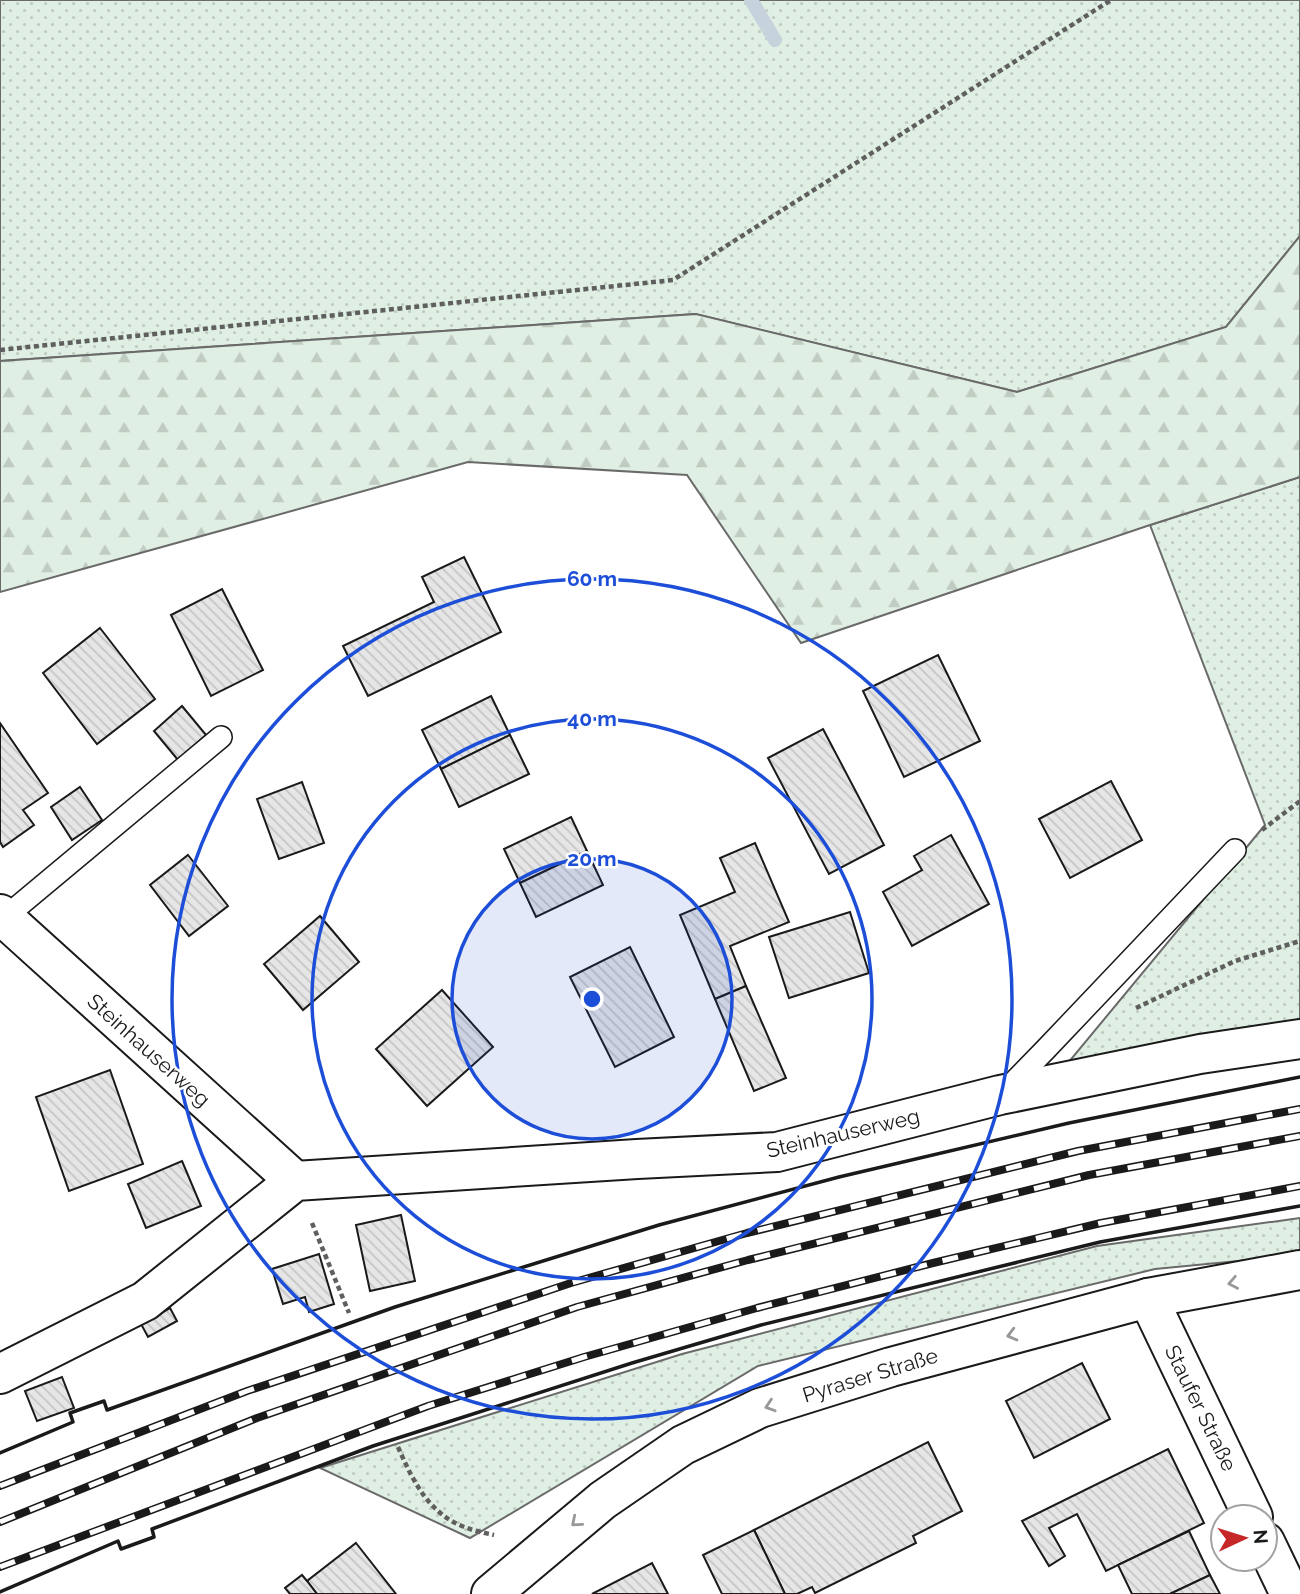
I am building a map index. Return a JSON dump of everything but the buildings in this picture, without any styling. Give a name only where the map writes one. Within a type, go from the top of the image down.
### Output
[{"type":"street","name":"Steinhauserweg","points":[[1,916],[295,1181],[777,1152],[1000,1095],[1200,1054],[1300,1039]]},
{"type":"street","points":[[0,1374],[145,1301],[295,1181]]},
{"type":"street","name":"Pyraser Straße","points":[[491,1594],[603,1500],[682,1445],[760,1408],[891,1367],[1148,1298],[1300,1270]]},
{"type":"street","name":"Staufer Straße","points":[[1148,1298],[1246,1503]]},
{"type":"street","points":[[1279,1571],[1290,1594]]},
{"type":"lane","points":[[1,916],[221,737]]},
{"type":"lane","points":[[1000,1095],[1235,850]]},
{"type":"path","points":[[0,350],[673,280],[1111,0]]},
{"type":"path","points":[[1235,850],[1300,801]]},
{"type":"path","points":[[1132,1010],[1235,961],[1300,941]]},
{"type":"path","points":[[295,1181],[349,1313]]},
{"type":"path","points":[[398,1447],[428,1502],[443,1515],[465,1528],[545,1548]]},
{"type":"green space","points":[[0,0],[1300,0],[1300,236],[1226,327],[1017,392],[695,314],[0,361]]},
{"type":"green space","points":[[1300,236],[1300,477],[801,643],[687,475],[468,462],[0,592],[0,361],[696,314],[1017,392],[1226,327]]},
{"type":"green space","points":[[1300,477],[1300,1044],[1058,1075],[1265,825],[1150,525]]},
{"type":"green space","points":[[1300,1218],[1300,1255],[1155,1269],[758,1366],[470,1538],[320,1468],[682,1354],[1097,1246]]},
{"type":"waterway","points":[[751,0],[775,40]]},
{"type":"railway","points":[[0,1486],[247,1391],[571,1283],[747,1233],[1078,1151],[1300,1109]]},
{"type":"railway","points":[[0,1522],[257,1418],[577,1307],[748,1260],[1089,1175],[1300,1136]]},
{"type":"railway","points":[[0,1567],[428,1406],[584,1357],[757,1308],[933,1263],[1101,1223],[1300,1186]]},
{"type":"wall","points":[[0,1453],[73,1422],[70,1413],[104,1401],[107,1410],[395,1307],[659,1225],[839,1177],[1069,1123],[1300,1077]]},
{"type":"wall","points":[[0,1592],[118,1541],[121,1549],[154,1537],[152,1529],[373,1446],[632,1363],[761,1325],[1100,1242],[1300,1206]]}]
